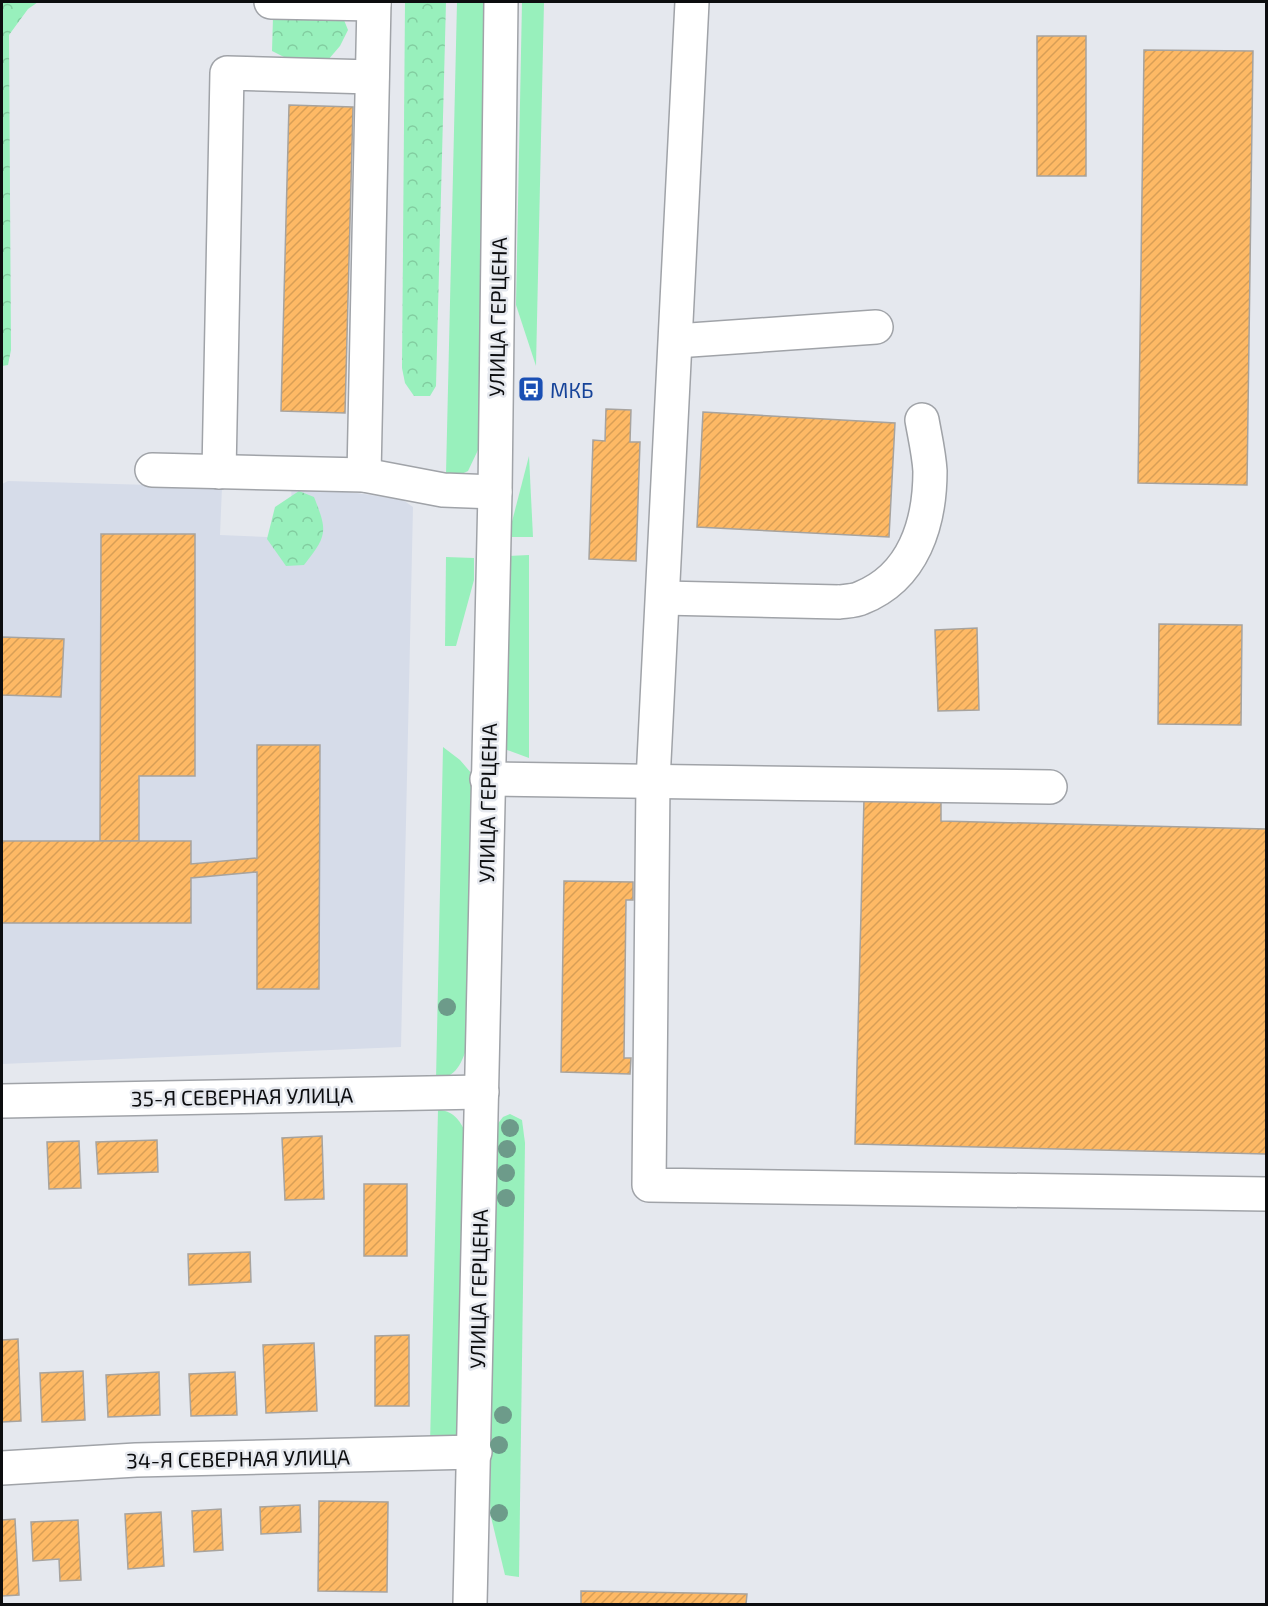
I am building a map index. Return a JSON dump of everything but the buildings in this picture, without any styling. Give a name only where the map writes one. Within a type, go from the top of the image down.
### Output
[{"type":"main road","points":[[271,2],[374,3],[364,475]]},
{"type":"main road","name":"УЛИЦА ГЕРЦЕНА","points":[[470,1605],[495,492],[501,2]]},
{"type":"main road","points":[[692,2],[653,781],[649,1185],[1266,1194]]},
{"type":"main road","points":[[219,472],[227,73],[372,77]]},
{"type":"main road","points":[[676,340],[876,327]]},
{"type":"main road","points":[[663,598],[838,602],[860,599],[883,586],[907,563],[921,537],[927,506],[930,470],[922,420]]},
{"type":"main road","points":[[152,470],[364,475],[443,490],[495,492]]},
{"type":"main road","points":[[488,778],[1050,787]]},
{"type":"main road","name":"35-Я СЕВЕРНАЯ УЛИЦА","points":[[2,1101],[482,1092]]},
{"type":"main road","name":"34-Я СЕВЕРНАЯ УЛИЦА","points":[[2,1468],[136,1460],[475,1452]]},
{"type":"shaded area","points":[[8,481],[222,487],[220,535],[293,538],[291,483],[403,500],[413,507],[401,1047],[2,1064],[2,484]]},
{"type":"green space","points":[[2,2],[38,2],[28,9],[9,35],[11,350],[8,365],[2,366]]},
{"type":"green space","points":[[405,2],[446,2],[436,386],[430,396],[414,396],[405,383],[402,368]]},
{"type":"green space","points":[[457,2],[486,2],[478,450],[468,471],[453,478],[446,474]]},
{"type":"green space","points":[[522,2],[544,2],[536,366],[516,305]]},
{"type":"green space","points":[[342,15],[348,30],[340,46],[328,60],[294,62],[272,51],[273,17]]},
{"type":"green space","points":[[529,456],[533,537],[508,537]]},
{"type":"green space","points":[[299,491],[314,497],[322,518],[323,533],[317,547],[304,565],[286,566],[267,539],[275,507]]},
{"type":"green space","points":[[529,555],[529,758],[507,750],[506,556]]},
{"type":"green space","points":[[446,557],[474,558],[474,580],[456,646],[445,646]]},
{"type":"green space","points":[[443,747],[460,760],[472,774],[468,1045],[458,1068],[449,1075],[436,1080]]},
{"type":"green space","points":[[438,1110],[455,1116],[465,1132],[459,1434],[451,1445],[430,1445]]},
{"type":"green space","points":[[510,1114],[522,1120],[525,1143],[519,1577],[505,1575],[491,1517],[490,1502],[496,1126],[503,1117]]},
{"type":"place","name":"МКБ","points":[[531,389]]}]
